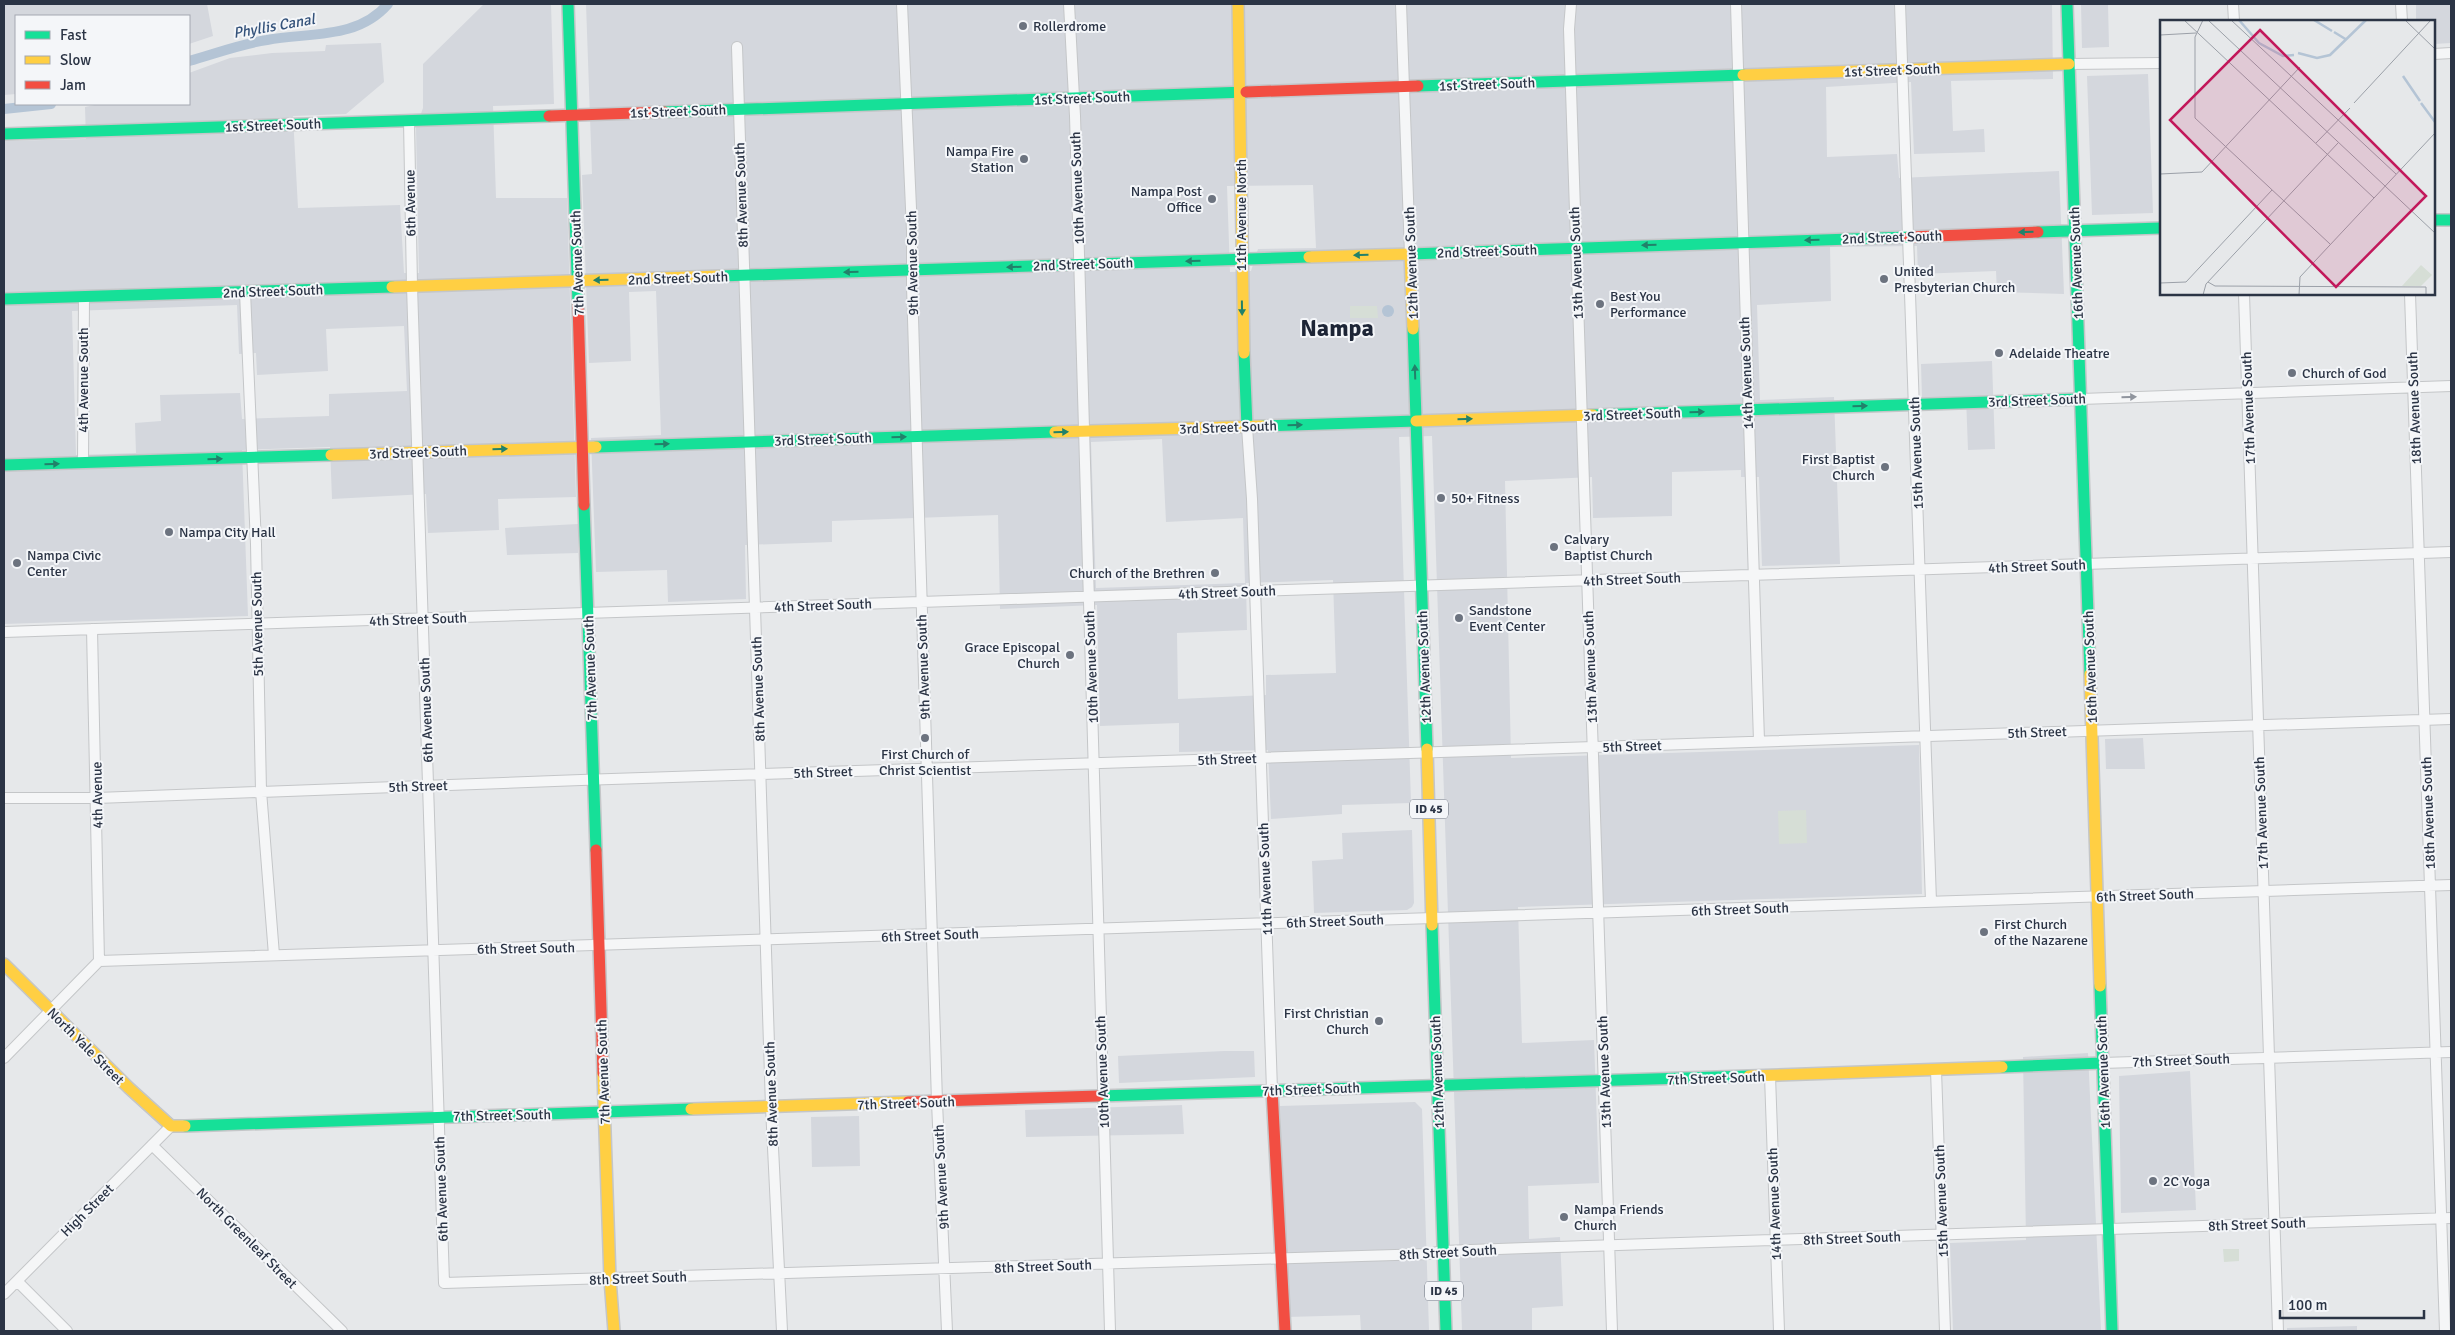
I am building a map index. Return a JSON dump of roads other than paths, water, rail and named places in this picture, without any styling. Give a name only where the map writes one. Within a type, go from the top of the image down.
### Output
[{"type":"main road","name":"7th Avenue South","points":[[568,4],[610,1279],[614,1331]]},
{"type":"main road","name":"11th Avenue North","points":[[1238,4],[1246,427]]},
{"type":"main road","name":"16th Avenue South","points":[[2067,4],[2112,1331]]},
{"type":"main road","name":"1st Street South","points":[[4,134],[2068,64]]},
{"type":"main road","points":[[2435,220],[2451,220]]},
{"type":"main road","name":"2nd Street South","points":[[4,299],[2160,228]]},
{"type":"main road","name":"12th Avenue South","points":[[1410,254],[1446,1331]]},
{"type":"main road","name":"3rd Street South","points":[[4,465],[1246,427],[2081,398]]},
{"type":"main road","name":"North Yale Street","points":[[4,964],[129,1088],[171,1126]]},
{"type":"main road","name":"7th Street South","points":[[171,1126],[279,1124],[439,1116],[937,1102],[1272,1090],[1604,1082],[2102,1063]]},
{"type":"main road","name":"11th Avenue South","points":[[1272,1090],[1285,1331]]},
{"type":"street","name":"9th Avenue South","points":[[902,4],[905,104],[909,151],[937,1102],[947,1331]]},
{"type":"street","name":"10th Avenue South","points":[[1069,4],[1079,264],[1110,1331]]},
{"type":"street","name":"12th Avenue South","points":[[1401,4],[1410,254]]},
{"type":"street","name":"13th Avenue South","points":[[1572,4],[1569,29],[1612,1331]]},
{"type":"street","name":"14th Avenue South","points":[[1736,4],[1747,410],[1760,741]]},
{"type":"street","name":"15th Avenue South","points":[[1900,4],[1931,902]]},
{"type":"street","points":[[2233,4],[2234,20]]},
{"type":"street","points":[[2401,4],[2402,20]]},
{"type":"street","name":"8th Avenue South","points":[[737,47],[771,1107],[782,1331]]},
{"type":"street","points":[[2435,54],[2451,53]]},
{"type":"street","name":"1st Street South","points":[[2068,64],[2160,63]]},
{"type":"street","name":"6th Avenue","points":[[409,121],[412,286]]},
{"type":"street","name":"6th Avenue South","points":[[412,286],[444,1283]]},
{"type":"street","name":"5th Avenue South","points":[[245,292],[256,544],[256,623],[261,791],[274,955]]},
{"type":"street","name":"17th Avenue South","points":[[2244,295],[2278,1331]]},
{"type":"street","name":"18th Avenue South","points":[[2410,295],[2436,1052],[2446,1218],[2445,1331]]},
{"type":"street","name":"4th Avenue South","points":[[83,463],[84,297]]},
{"type":"street","name":"3rd Street South","points":[[2081,398],[2451,386]]},
{"type":"street","name":"11th Avenue South","points":[[1246,427],[1252,499],[1272,1090]]},
{"type":"street","name":"4th Street South","points":[[4,632],[2451,552]]},
{"type":"street","name":"4th Avenue","points":[[92,629],[99,961]]},
{"type":"street","name":"5th Street","points":[[4,798],[97,798],[1427,751],[2451,719]]},
{"type":"street","name":"6th Street South","points":[[99,961],[2451,885]]},
{"type":"street","points":[[4,1058],[99,961]]},
{"type":"street","name":"7th Street South","points":[[2102,1063],[2451,1052]]},
{"type":"street","name":"15th Avenue South","points":[[1936,1070],[1945,1331]]},
{"type":"street","name":"14th Avenue South","points":[[1770,1076],[1778,1331]]},
{"type":"street","name":"High Street","points":[[4,1294],[171,1126]]},
{"type":"street","name":"North Greenleaf Street","points":[[152,1145],[342,1331]]},
{"type":"street","name":"8th Street South","points":[[444,1283],[1281,1259],[1610,1245],[2446,1218]]},
{"type":"street","points":[[17,1281],[67,1331]]},
{"type":"water","points":[[1386,305],[1390,305],[1394,311],[1390,317],[1386,317],[1382,313],[1382,309]]},
{"type":"waterway","name":"Phyllis Canal","points":[[190,61],[257,42],[316,35],[347,29],[362,24],[376,16],[388,4]]},
{"type":"waterway","name":"Phyllis Canal","points":[[4,109],[42,105]]},
{"type":"place","name":"Rollerdrome","points":[[1023,26]]},
{"type":"place","name":"Nampa Fire Station","points":[[1024,159]]},
{"type":"place","name":"Nampa Post Office","points":[[1212,199]]},
{"type":"place","name":"United Presbyterian Church","points":[[1884,279]]},
{"type":"place","name":"Best You Performance","points":[[1600,304]]},
{"type":"place","name":"Adelaide Theatre","points":[[1999,353]]},
{"type":"place","name":"Church of God","points":[[2292,373]]},
{"type":"place","name":"First Baptist Church","points":[[1885,467]]},
{"type":"place","name":"50+ Fitness","points":[[1441,498]]},
{"type":"place","name":"Nampa City Hall","points":[[169,532]]},
{"type":"place","name":"Calvary Baptist Church","points":[[1554,547]]},
{"type":"place","name":"Nampa Civic Center","points":[[17,563]]},
{"type":"place","name":"Church of the Brethren","points":[[1215,573]]},
{"type":"place","name":"Sandstone Event Center","points":[[1459,618]]},
{"type":"place","name":"Grace Episcopal Church","points":[[1070,655]]},
{"type":"place","name":"First Church of Christ Scientist","points":[[925,738]]},
{"type":"place","name":"First Church of the Nazarene","points":[[1984,932]]},
{"type":"place","name":"First Christian Church","points":[[1379,1021]]},
{"type":"place","name":"2C Yoga","points":[[2153,1181]]},
{"type":"place","name":"Nampa Friends Church","points":[[1564,1217]]},
{"type":"district","name":"Nampa","points":[[1337,328]]}]
